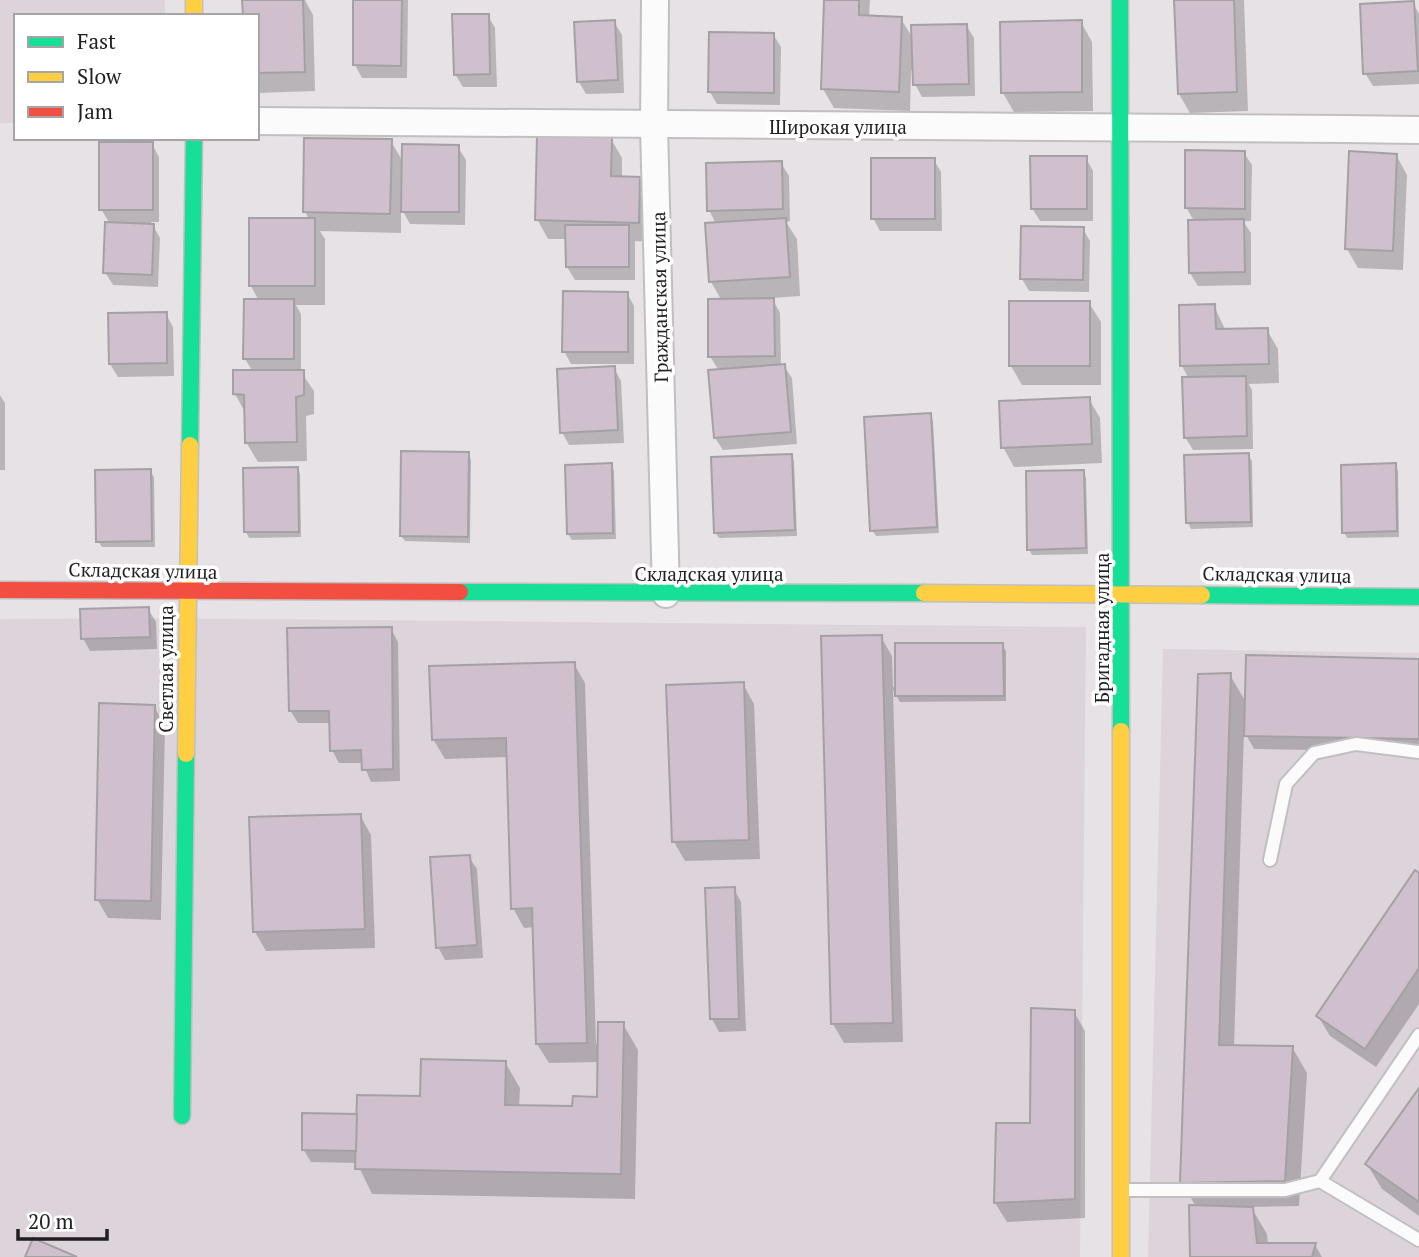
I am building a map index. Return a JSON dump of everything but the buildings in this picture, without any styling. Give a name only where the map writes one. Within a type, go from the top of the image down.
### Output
[{"type":"street","name":"Гражданская улица","points":[[654,0],[654,127],[666,594]]},
{"type":"street","name":"Бригадная улица","points":[[1120,0],[1121,1257]]},
{"type":"street","name":"Широкая улица","points":[[259,121],[654,127],[1122,126],[1419,130]]},
{"type":"street","name":"Светлая улица","points":[[182,1116],[186,592],[194,140]]},
{"type":"street","name":"Складская улица","points":[[0,590],[666,594],[1122,593],[1419,597]]},
{"type":"lane","points":[[1270,860],[1286,784],[1314,753],[1356,744],[1419,751]]},
{"type":"lane","points":[[1121,1190],[1285,1190],[1320,1181],[1419,1035]]},
{"type":"lane","points":[[1320,1181],[1419,1240]]},
{"type":"shaded area","points":[[0,0],[165,0],[165,14],[14,14],[14,123],[0,123]]},
{"type":"shaded area","points":[[0,619],[1086,627],[1080,1257],[0,1257]]},
{"type":"shaded area","points":[[1163,649],[1419,653],[1419,1257],[1148,1257]]},
{"type":"traffic: fast","points":[[1120,0],[1121,731]]},
{"type":"traffic: fast","points":[[190,445],[194,140]]},
{"type":"traffic: fast","points":[[460,592],[924,593]]},
{"type":"traffic: fast","points":[[1202,595],[1419,597]]},
{"type":"traffic: fast","points":[[182,1116],[186,754]]},
{"type":"traffic: slow","points":[[194,0],[194,14]]},
{"type":"traffic: slow","points":[[186,754],[190,445]]},
{"type":"traffic: slow","points":[[924,593],[1202,595]]},
{"type":"traffic: slow","points":[[1121,731],[1121,1257]]},
{"type":"traffic: jam","points":[[0,590],[460,592]]}]
